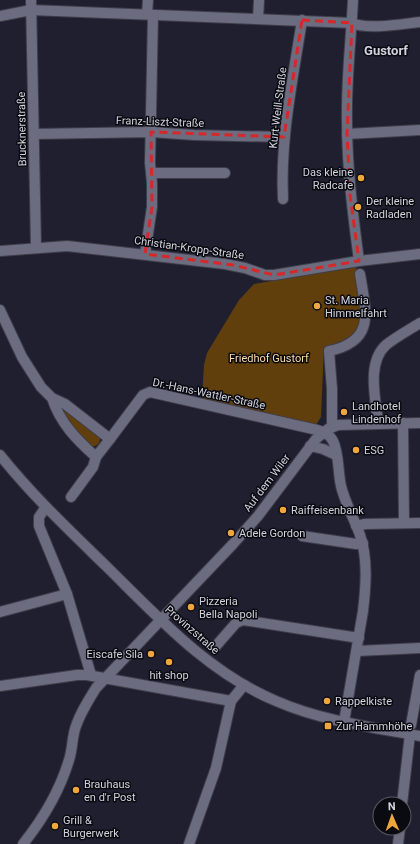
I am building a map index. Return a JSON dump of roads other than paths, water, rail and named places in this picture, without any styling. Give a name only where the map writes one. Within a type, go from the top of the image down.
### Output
[{"type":"street","points":[[145,254],[152,206],[150,163],[150,15],[148,0]]},
{"type":"street","points":[[258,19],[259,0]]},
{"type":"street","points":[[353,0],[347,97],[347,134],[350,195],[359,262]]},
{"type":"street","points":[[0,16],[31,5],[150,15],[302,20],[352,23],[358,25],[420,22]]},
{"type":"street","name":"Brucknerstraße","points":[[31,5],[36,247]]},
{"type":"street","name":"Kurt-Weill-Straße","points":[[283,199],[282,182],[284,137],[302,20]]},
{"type":"street","points":[[347,134],[420,130]]},
{"type":"street","name":"Franz-Liszt-Straße","points":[[34,134],[151,132],[194,135],[284,137]]},
{"type":"street","points":[[151,173],[225,173]]},
{"type":"street","name":"Christian-Kropp-Straße","points":[[0,251],[36,247],[67,246],[233,265],[274,275],[420,254]]},
{"type":"street","points":[[344,722],[359,638],[366,582],[362,544],[341,489],[333,441],[329,436],[328,430],[332,389],[329,351],[349,345],[356,340],[362,332],[365,313],[360,274]]},
{"type":"street","points":[[0,310],[26,365],[36,380],[52,398],[57,412],[71,433],[96,457]]},
{"type":"street","points":[[378,423],[373,373],[376,360],[386,345],[420,323]]},
{"type":"street","name":"Dr.-Hans-Wattler-Straße","points":[[71,498],[93,467],[96,457],[143,395],[150,392],[309,428],[328,430]]},
{"type":"street","points":[[52,398],[65,404],[110,439]]},
{"type":"street","points":[[403,423],[404,522]]},
{"type":"street","points":[[328,430],[344,424],[420,423]]},
{"type":"street","name":"Auf dem Wiler","points":[[23,844],[41,820],[55,794],[69,761],[75,728],[89,698],[105,677],[161,620],[258,516],[310,446],[328,430]]},
{"type":"street","points":[[310,446],[323,448],[336,455]]},
{"type":"street","name":"Provinzstraße","points":[[0,455],[46,507],[161,620],[197,653],[220,671],[270,699],[295,709],[344,722],[414,732]]},
{"type":"street","points":[[46,507],[40,515],[38,524],[67,594],[91,675]]},
{"type":"street","points":[[356,526],[365,524],[404,522],[420,523]]},
{"type":"street","points":[[302,536],[362,544]]},
{"type":"street","points":[[0,612],[67,594]]},
{"type":"street","points":[[215,646],[236,623],[243,620],[359,638]]},
{"type":"street","points":[[356,652],[420,648]]},
{"type":"street","points":[[0,686],[77,675],[91,675],[231,701]]},
{"type":"street","points":[[403,796],[414,732],[420,675]]},
{"type":"street","points":[[189,844],[216,768],[231,701],[244,685]]},
{"type":"place","name":"Das kleine Radcafe","points":[[361,178]]},
{"type":"place","name":"Der kleine Radladen","points":[[358,207]]},
{"type":"place","name":"St. Maria Himmelfahrt","points":[[317,306]]},
{"type":"place","name":"Landhotel Lindenhof","points":[[344,412]]},
{"type":"place","name":"ESG","points":[[356,450]]},
{"type":"place","name":"Raiffeisenbank","points":[[283,510]]},
{"type":"place","name":"Adele Gordon","points":[[231,533]]},
{"type":"place","name":"Pizzeria Bella Napoli","points":[[191,607]]},
{"type":"place","name":"Eiscafe Sila","points":[[151,654]]},
{"type":"place","name":"hit shop","points":[[169,662]]},
{"type":"place","name":"Rappelkiste","points":[[327,701]]},
{"type":"place","name":"Zur Hammhöhe","points":[[328,726]]},
{"type":"place","name":"Brauhaus en d'r Post","points":[[76,790]]},
{"type":"place","name":"Grill & Burgerwerk","points":[[55,826]]},
{"type":"district","name":"Gustorf","points":[[386,50]]},
{"type":"park label","name":"Friedhof Gustorf","points":[[269,358]]}]
